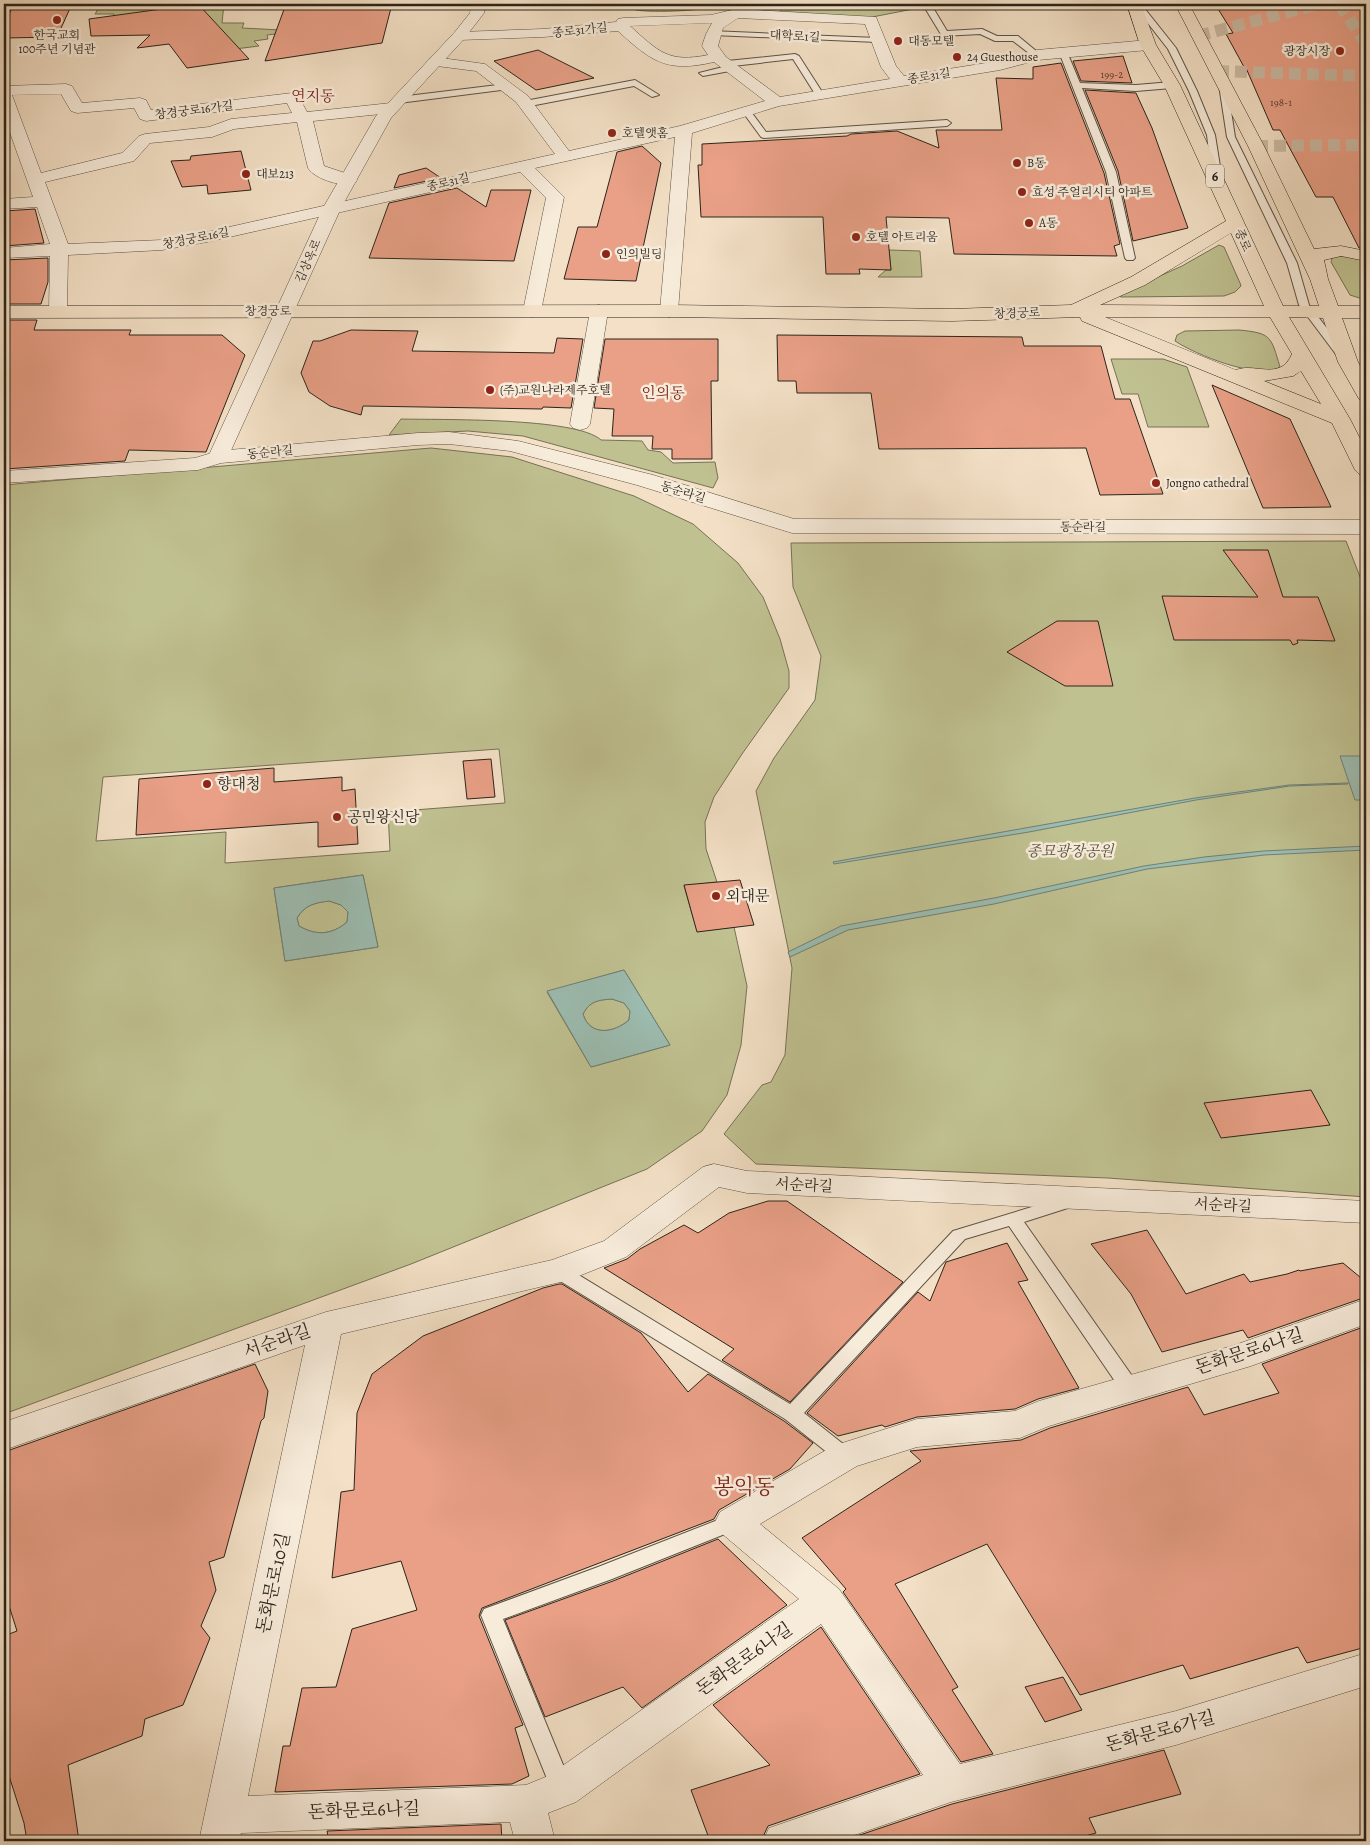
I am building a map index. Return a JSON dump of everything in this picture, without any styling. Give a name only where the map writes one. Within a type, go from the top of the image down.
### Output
[{"type":"main road","name":"종로","points":[[1136,4],[1148,45],[1172,85],[1276,311],[1340,418],[1366,470]]},
{"type":"main road","points":[[1182,4],[1223,82],[1319,279],[1348,362],[1366,395]]},
{"type":"main road","points":[[1073,311],[1138,281],[1236,223]]},
{"type":"main road","points":[[1319,279],[1315,259],[1320,253],[1341,251],[1366,256]]},
{"type":"main road","points":[[1330,308],[1366,302]]},
{"type":"main road","name":"창경궁로","points":[[4,312],[669,311],[952,315],[1073,311],[1276,311],[1307,308],[1330,308],[1366,312]]},
{"type":"main road","points":[[1073,311],[1340,418]]},
{"type":"main road","points":[[1223,312],[1166,324],[1158,330],[1159,337],[1172,347],[1223,367],[1251,375],[1266,375],[1290,370],[1297,366],[1301,354]]},
{"type":"street","points":[[218,457],[286,311],[302,294],[315,264],[311,255],[323,247],[336,217],[332,208],[384,116],[458,36],[477,13],[478,4]]},
{"type":"street","points":[[750,4],[717,24],[710,46],[726,63],[777,102]]},
{"type":"street","points":[[621,26],[623,22],[712,19],[736,13]]},
{"type":"street","name":"대학로1길","points":[[736,13],[871,20],[877,40],[889,66],[900,81]]},
{"type":"street","name":"종로31가길","points":[[458,36],[543,33],[621,26],[644,45],[670,62],[726,63]]},
{"type":"street","name":"종로31길","points":[[332,208],[564,155],[684,130],[777,102],[1000,65],[1037,55],[1148,45]]},
{"type":"street","points":[[434,62],[480,67],[525,104],[564,155]]},
{"type":"street","name":"창경궁로16가길","points":[[4,91],[66,89],[77,108],[140,103],[146,116],[292,98],[305,120],[316,168],[321,172],[348,180]]},
{"type":"street","points":[[4,95],[59,244],[58,311]]},
{"type":"street","points":[[302,117],[395,104]]},
{"type":"street","name":"창경궁로16가길","points":[[36,179],[128,158],[145,139],[212,132],[231,124],[302,117]]},
{"type":"street","points":[[669,311],[684,130]]},
{"type":"street","points":[[522,165],[555,197],[532,311]]},
{"type":"street","points":[[4,204],[43,201]]},
{"type":"street","name":"창경궁로16길","points":[[59,251],[162,245],[332,208]]},
{"type":"street","points":[[4,253],[59,251]]},
{"type":"street","points":[[580,424],[599,311]]},
{"type":"street","name":"동순라길","points":[[4,477],[198,464],[218,457],[418,439],[449,438],[511,445],[645,480],[792,526],[1366,527]]},
{"type":"street","name":"서순라길","points":[[4,1436],[326,1325],[558,1271],[615,1249],[714,1175],[747,1182],[1366,1212]]},
{"type":"street","name":"돈화문로6나길","points":[[733,1522],[845,1456],[917,1433],[1020,1424],[1039,1415],[1239,1356],[1366,1312]]},
{"type":"street","name":"돈화문로10길","points":[[222,1828],[326,1325]]},
{"type":"street","points":[[733,1522],[826,1600],[951,1784]]},
{"type":"street","name":"돈화문로6나길","points":[[222,1828],[526,1803],[562,1789],[826,1600]]},
{"type":"street","name":"돈화문로6가길","points":[[783,1841],[951,1784],[1176,1728],[1366,1670]]},
{"type":"street","points":[[526,1803],[535,1841]]},
{"type":"lane","points":[[1136,4],[1172,48],[1193,91],[1211,134],[1217,180]]},
{"type":"lane","points":[[929,8],[945,34],[982,31],[995,39],[1014,38],[1037,55]]},
{"type":"lane","name":"대학로1길","points":[[713,32],[877,40]]},
{"type":"lane","points":[[1063,52],[1111,172],[1130,258]]},
{"type":"lane","points":[[703,73],[726,63],[795,56],[820,94]]},
{"type":"lane","points":[[525,104],[635,82],[655,95]]},
{"type":"lane","points":[[1223,82],[1231,137],[1292,263],[1307,308],[1348,362]]},
{"type":"lane","points":[[1076,85],[1136,88],[1172,85]]},
{"type":"lane","points":[[395,104],[506,87]]},
{"type":"lane","points":[[746,111],[764,135],[947,123]]},
{"type":"lane","name":"서순라길","points":[[792,1414],[959,1235],[1080,1198]]},
{"type":"lane","points":[[1013,1219],[1130,1388]]},
{"type":"lane","points":[[558,1271],[792,1414],[845,1456]]},
{"type":"lane","name":"돈화문로6나길","points":[[562,1789],[491,1615],[733,1522]]},
{"type":"green space","points":[[101,4],[193,4],[159,9],[206,13],[198,4],[224,4],[222,23],[244,23],[242,28],[300,31],[267,35],[268,39],[254,41],[259,46],[219,51],[186,19],[111,27],[114,14],[95,14]]},
{"type":"green space","points":[[626,4],[724,4],[694,10],[655,11],[636,10]]},
{"type":"green space","points":[[783,4],[934,5],[867,18],[780,13]]},
{"type":"green space","points":[[1219,245],[1224,247],[1240,283],[1241,286],[1235,292],[1224,296],[1121,297],[1118,295],[1182,266]]},
{"type":"green space","points":[[889,250],[920,251],[922,277],[878,277],[886,270],[891,270]]},
{"type":"green space","points":[[1337,256],[1354,257],[1366,261],[1366,300],[1350,295],[1331,262],[1332,258]]},
{"type":"green space","points":[[1239,330],[1258,333],[1268,338],[1272,343],[1280,367],[1258,371],[1243,368],[1211,359],[1175,341],[1177,335],[1185,331]]},
{"type":"green space","points":[[1111,359],[1163,359],[1187,367],[1209,427],[1148,427],[1138,394],[1122,394]]},
{"type":"green space","points":[[401,419],[506,421],[565,427],[587,433],[601,440],[642,441],[648,450],[661,452],[673,463],[715,462],[718,478],[713,488],[523,436],[468,431],[389,435]]},
{"type":"green space","points":[[431,448],[512,457],[634,496],[693,524],[738,563],[763,597],[780,639],[789,671],[789,688],[714,797],[705,822],[706,849],[717,882],[684,886],[697,931],[734,927],[747,986],[741,1045],[727,1095],[702,1131],[647,1169],[411,1264],[4,1414],[4,485]],"holes":[[[499,749],[505,803],[388,812],[390,851],[225,863],[226,832],[96,841],[103,777]],[[363,875],[378,947],[285,961],[274,888]],[[624,970],[670,1045],[591,1067],[547,992]]]},
{"type":"green space","name":"종묘광장공원","points":[[1346,541],[1366,592],[1366,1197],[1108,1178],[756,1164],[724,1134],[762,1085],[771,1082],[785,1055],[792,968],[756,791],[774,758],[815,700],[821,656],[793,587],[791,543]]},
{"type":"green space","points":[[329,901],[341,905],[348,912],[347,922],[336,930],[324,933],[318,933],[299,926],[297,918],[303,910],[314,904]]},
{"type":"green space","points":[[612,999],[624,1003],[630,1011],[629,1020],[610,1030],[597,1029],[591,1026],[583,1014],[589,1006],[595,1002]]},
{"type":"water","points":[[1340,756],[1366,756],[1366,800],[1355,800]]},
{"type":"water","points":[[1348,783],[1290,786],[1196,800],[1029,832],[834,864],[833,862],[1195,798],[1289,785]]},
{"type":"water","points":[[1366,846],[1366,850],[1264,855],[1147,869],[994,904],[848,930],[790,957],[788,952],[841,926],[994,898],[1144,866],[1263,851]]},
{"type":"water","points":[[363,875],[378,947],[285,961],[274,888]],"holes":[[[329,901],[341,905],[348,912],[347,922],[336,930],[318,933],[299,926],[297,918],[310,905]]]},
{"type":"water","points":[[624,970],[670,1045],[591,1067],[547,991]],"holes":[[[612,999],[624,1003],[630,1011],[629,1020],[610,1030],[597,1029],[591,1026],[583,1014],[589,1006],[599,1001]]]},
{"type":"building","name":"한국교회 100주년 기념관","points":[[14,4],[72,4],[57,37],[4,38],[4,24]]},
{"type":"building","points":[[198,4],[249,59],[187,68],[169,44],[137,48],[150,35],[91,36],[89,19]]},
{"type":"building","points":[[286,4],[392,4],[382,43],[265,61]]},
{"type":"building","points":[[1215,4],[1366,4],[1366,249],[1359,248],[1333,197],[1316,197],[1280,130],[1273,130],[1246,68],[1226,34],[1233,33]]},
{"type":"building","points":[[538,50],[594,78],[536,90],[494,61]]},
{"type":"building","points":[[1123,56],[1132,83],[1081,81],[1073,61]]},
{"type":"building","points":[[1061,63],[1104,173],[1120,244],[1114,246],[1117,256],[954,254],[949,218],[886,217],[891,270],[859,269],[860,274],[826,274],[823,217],[701,217],[698,165],[702,165],[702,144],[847,136],[851,134],[897,131],[939,148],[936,130],[1002,130],[996,78],[1033,79],[1033,67]]},
{"type":"building","points":[[1085,90],[1136,93],[1152,128],[1188,228],[1133,241],[1118,171]]},
{"type":"building","points":[[642,146],[661,163],[636,281],[564,279],[578,227],[597,227],[617,152]]},
{"type":"building","name":"대보213","points":[[241,151],[251,190],[208,194],[207,185],[182,187],[171,161],[190,160],[191,156]]},
{"type":"building","points":[[426,168],[441,178],[394,188],[399,175]]},
{"type":"building","points":[[457,188],[486,207],[491,190],[531,190],[514,261],[369,258],[389,203]]},
{"type":"building","points":[[35,209],[44,243],[4,246],[4,211]]},
{"type":"building","points":[[48,258],[48,282],[41,304],[4,304],[4,260]]},
{"type":"building","points":[[4,320],[37,320],[34,330],[131,330],[129,335],[222,335],[245,355],[206,452],[129,450],[125,461],[4,469]]},
{"type":"building","points":[[351,330],[418,331],[412,351],[554,353],[557,338],[583,339],[571,408],[363,406],[361,415],[330,406],[309,392],[301,373],[313,341],[320,341]]},
{"type":"building","points":[[777,335],[1022,337],[1024,346],[1101,346],[1115,399],[1130,399],[1163,494],[1100,495],[1086,448],[879,449],[871,393],[797,393],[796,381],[778,381]]},
{"type":"building","points":[[605,339],[718,339],[718,381],[711,381],[712,459],[672,459],[672,449],[652,449],[653,436],[612,436],[614,409],[594,408]]},
{"type":"building","points":[[1212,385],[1290,419],[1331,507],[1263,508]]},
{"type":"building","points":[[1223,550],[1268,550],[1283,597],[1318,597],[1335,641],[1297,640],[1298,643],[1293,645],[1290,640],[1174,640],[1162,596],[1258,597]]},
{"type":"building","points":[[1057,621],[1098,621],[1113,686],[1065,686],[1007,652]]},
{"type":"building","points":[[491,759],[495,797],[467,799],[463,761]]},
{"type":"building","points":[[274,768],[274,782],[342,777],[342,791],[355,789],[358,844],[318,847],[318,822],[136,835],[139,779]]},
{"type":"building","name":"외대문","points":[[740,880],[754,925],[697,932],[684,885]]},
{"type":"building","points":[[1311,1090],[1330,1125],[1221,1138],[1204,1103]]},
{"type":"building","points":[[768,1201],[787,1201],[903,1282],[790,1402],[722,1360],[734,1349],[604,1268],[627,1259],[640,1249],[684,1225],[698,1233],[729,1213]]},
{"type":"building","points":[[1147,1230],[1186,1294],[1244,1274],[1250,1282],[1299,1270],[1343,1263],[1366,1282],[1366,1297],[1248,1338],[1243,1330],[1162,1352],[1131,1294],[1091,1244]]},
{"type":"building","points":[[1007,1243],[1028,1280],[1018,1282],[1079,1388],[1038,1399],[1015,1409],[917,1417],[885,1427],[882,1425],[838,1436],[807,1413],[918,1292],[930,1301],[946,1262]]},
{"type":"building","points":[[562,1284],[641,1333],[688,1392],[708,1374],[784,1421],[813,1443],[790,1469],[719,1510],[714,1519],[482,1608],[479,1616],[523,1725],[515,1728],[529,1776],[512,1784],[275,1792],[283,1746],[290,1746],[302,1688],[336,1687],[352,1629],[417,1610],[401,1561],[332,1578],[341,1492],[354,1490],[357,1413],[372,1374],[423,1336],[543,1288]]},
{"type":"building","points":[[1366,1326],[1366,1647],[1307,1663],[1298,1647],[1190,1679],[1183,1665],[1080,1695],[987,1544],[895,1584],[958,1687],[952,1690],[993,1754],[961,1762],[843,1592],[846,1589],[802,1538],[921,1461],[910,1451],[1021,1440],[1050,1428],[1188,1387],[1204,1415],[1279,1393],[1262,1364]]},
{"type":"building","points":[[255,1364],[268,1391],[264,1418],[261,1421],[224,1557],[209,1562],[216,1590],[201,1626],[210,1638],[183,1705],[145,1719],[142,1736],[68,1765],[79,1841],[27,1841],[24,1823],[4,1760],[4,1636],[17,1631],[4,1590],[4,1452]]},
{"type":"building","points":[[718,1539],[787,1605],[642,1708],[623,1687],[545,1717],[505,1620],[613,1581]]},
{"type":"building","points":[[821,1627],[920,1774],[768,1826],[761,1841],[710,1841],[691,1790],[770,1765],[713,1705]]},
{"type":"building","points":[[1063,1677],[1082,1710],[1045,1722],[1025,1687]]},
{"type":"building","points":[[1164,1750],[1181,1794],[1089,1818],[1096,1833],[1067,1841],[842,1841],[952,1804]]},
{"type":"building","points":[[501,1824],[502,1841],[329,1841],[327,1831]]},
{"type":"tunnel","points":[[1198,36],[1318,4]]},
{"type":"tunnel","points":[[1339,4],[1366,43]]},
{"type":"tunnel","points":[[1217,71],[1366,76]]},
{"type":"tunnel","points":[[1256,146],[1366,145]]},
{"type":"place","name":"한국교회 100주년 기념관","points":[[57,20]]},
{"type":"place","name":"대동모텔","points":[[898,41]]},
{"type":"place","name":"광장시장","points":[[1340,51]]},
{"type":"place","name":"24 Guesthouse","points":[[957,57]]},
{"type":"place","name":"호텔앳홈","points":[[612,133]]},
{"type":"place","name":"B동","points":[[1017,163]]},
{"type":"place","name":"대보213","points":[[246,174]]},
{"type":"place","name":"효성 주얼리시티 아파트","points":[[1022,192]]},
{"type":"place","name":"A동","points":[[1029,223]]},
{"type":"place","name":"호텔 아트리움","points":[[856,237]]},
{"type":"place","name":"인의빌딩","points":[[606,254]]},
{"type":"place","name":"(주)교원나라제주호텔","points":[[490,390]]},
{"type":"place","name":"Jongno cathedral","points":[[1156,483]]},
{"type":"place","name":"향대청","points":[[207,784]]},
{"type":"place","name":"공민왕신당","points":[[337,817]]},
{"type":"place","name":"외대문","points":[[716,896]]},
{"type":"district","name":"연지동","points":[[313,96]]},
{"type":"district","name":"인의동","points":[[663,393]]},
{"type":"district","name":"봉익동","points":[[744,1487]]}]
